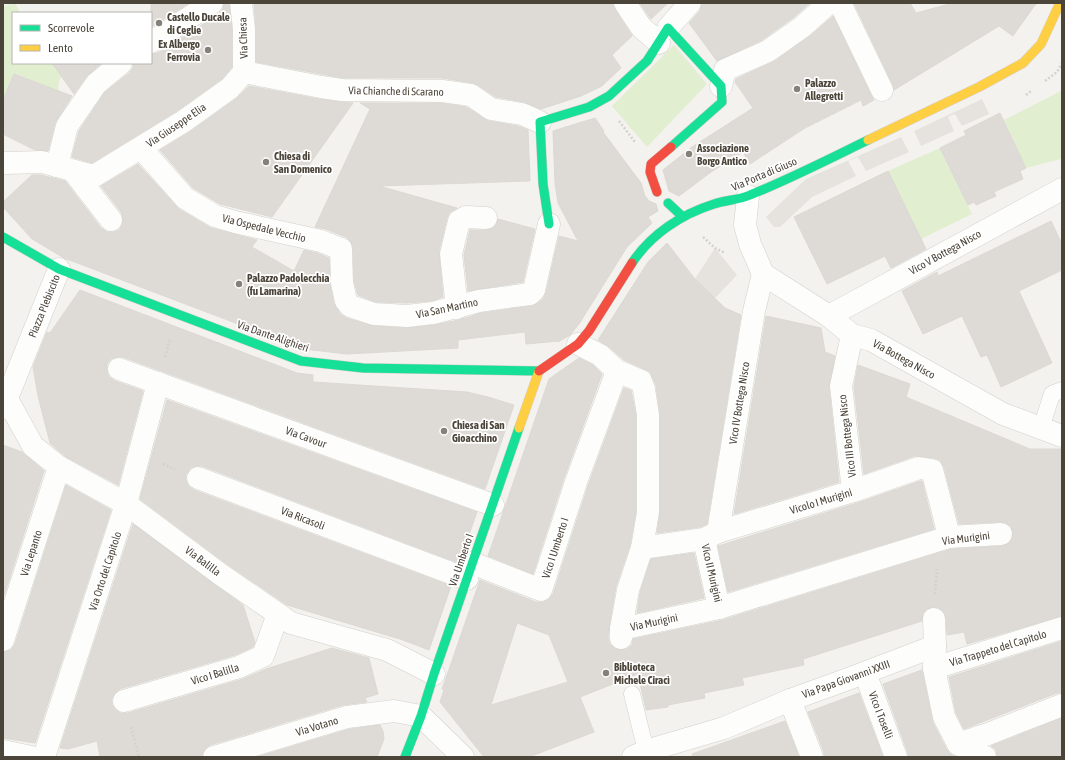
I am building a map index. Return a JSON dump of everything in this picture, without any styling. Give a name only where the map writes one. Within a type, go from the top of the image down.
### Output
[{"type":"street","points":[[152,41],[212,3]]},
{"type":"street","name":"Via Chiesa","points":[[241,3],[244,29],[244,72]]},
{"type":"street","points":[[625,3],[641,27],[663,36],[721,86]]},
{"type":"street","points":[[549,224],[543,184],[540,122],[589,107],[609,96],[647,61],[663,36],[690,3]]},
{"type":"street","points":[[658,192],[650,172],[651,164],[722,102],[721,86],[726,70],[768,51],[802,27],[829,3]]},
{"type":"street","points":[[840,3],[882,90]]},
{"type":"street","name":"Via Porta di Giuso","points":[[539,371],[578,344],[589,331],[638,254],[660,231],[683,217],[714,204],[748,196],[888,132],[979,87],[1023,63],[1041,44],[1060,3]]},
{"type":"street","points":[[111,220],[65,168],[67,126],[96,84],[120,64]]},
{"type":"street","name":"Via Chianche di Scarano","points":[[244,72],[342,90],[442,91],[471,96],[492,109],[522,114],[540,122]]},
{"type":"street","name":"Via Giuseppe Elia","points":[[4,163],[42,162],[94,176],[184,121],[230,88],[244,72]]},
{"type":"street","name":"Via Ospedale Vecchio","points":[[141,148],[185,198],[215,216],[321,242],[341,249]]},
{"type":"street","name":"Vico V Bottega Nisco","points":[[829,316],[1062,188]]},
{"type":"street","points":[[748,196],[745,225],[750,244],[763,274]]},
{"type":"street","points":[[668,204],[683,217]]},
{"type":"street","points":[[457,308],[450,254],[459,221],[466,217],[486,218]]},
{"type":"street","name":"Via San Martino","points":[[341,249],[342,283],[346,301],[350,306],[374,314],[407,316],[433,314],[479,301],[530,294],[534,290],[549,224]]},
{"type":"street","name":"Piazza Plebiscito","points":[[3,237],[59,269],[4,402]]},
{"type":"street","name":"Via Dante Alighieri","points":[[59,269],[301,361],[363,368],[539,371]]},
{"type":"street","name":"Via Bottega Nisco","points":[[763,274],[829,316],[852,335],[871,340],[1003,414],[1062,436]]},
{"type":"street","name":"Vico IV Bottega Nisco","points":[[711,536],[754,312],[763,274]]},
{"type":"street","name":"Vico III Bottega Nisco","points":[[852,335],[841,386],[853,491]]},
{"type":"street","name":"Via Murigini","points":[[578,344],[600,355],[617,371],[641,381],[644,389],[648,414],[648,512],[642,548],[628,590],[621,633],[720,608],[949,537],[1001,534]]},
{"type":"street","name":"Via Cavour","points":[[118,369],[493,505]]},
{"type":"street","name":"Via Umberto I","points":[[405,757],[421,716],[469,571],[539,371]]},
{"type":"street","name":"Vico I Umberto I","points":[[469,571],[541,590],[576,482],[617,371]]},
{"type":"street","name":"Via Orto del Capitolo","points":[[44,757],[126,504],[158,383]]},
{"type":"street","name":"Via Balilla","points":[[4,402],[33,446],[59,467],[126,504],[220,574],[291,623],[387,650],[434,674]]},
{"type":"street","name":"Via Lepanto","points":[[3,640],[59,467]]},
{"type":"street","name":"Vicolo I Murigini","points":[[642,548],[711,536],[853,491],[918,468],[932,470],[949,537]]},
{"type":"street","name":"Via Ricasoli","points":[[198,478],[469,571]]},
{"type":"street","name":"Vico II Murigini","points":[[711,536],[720,608]]},
{"type":"street","name":"Vico I Balilla","points":[[124,701],[240,667],[263,656],[278,614]]},
{"type":"street","points":[[934,619],[934,668],[944,717],[958,744],[985,757]]},
{"type":"street","name":"Via Trappeto del Capitolo","points":[[934,668],[1062,628]]},
{"type":"street","name":"Via Papa Giovanni XXIII","points":[[640,754],[681,750],[724,728],[790,700],[935,646]]},
{"type":"street","name":"Vico I Toselli","points":[[865,673],[896,757]]},
{"type":"street","points":[[790,700],[812,757]]},
{"type":"street","points":[[958,744],[1062,705]]},
{"type":"street","name":"Via Votano","points":[[214,757],[346,717],[394,711],[421,716]]},
{"type":"street","points":[[421,716],[463,757]]},
{"type":"street","points":[[3,751],[31,757]]},
{"type":"lane","points":[[1041,428],[1052,394],[1062,390]]},
{"type":"lane","points":[[632,694],[640,754]]},
{"type":"path","points":[[603,99],[651,164]]},
{"type":"path","points":[[683,217],[715,248],[763,274]]},
{"type":"path","points":[[158,383],[178,314]]},
{"type":"path","points":[[139,455],[198,478]]},
{"type":"path","points":[[934,619],[937,564]]},
{"type":"path","points":[[124,701],[139,757]]},
{"type":"green space","points":[[3,3],[4,6],[15,3],[20,12],[12,12],[12,64],[53,64],[62,76],[59,81],[58,94],[38,83],[15,74],[3,99]]},
{"type":"green space","points":[[674,45],[707,84],[647,147],[612,106]]},
{"type":"green space","points":[[1061,91],[1061,159],[1026,168],[1004,120]]},
{"type":"green space","points":[[940,148],[972,214],[921,239],[888,171]]},
{"type":"shaded area","points":[[982,99],[989,114],[962,126],[955,114],[948,117],[954,131],[921,146],[914,131]]},
{"type":"shaded area","points":[[901,137],[909,152],[866,171],[858,157],[848,161],[856,176],[812,197],[780,227],[774,227],[766,217],[806,179]]},
{"type":"shaded area","points":[[715,248],[737,275],[715,298],[695,279]]},
{"type":"building","points":[[151,3],[189,3],[152,26]]},
{"type":"building","points":[[224,3],[229,3],[232,30],[232,67],[222,79],[177,111],[92,163],[72,157],[79,131],[105,92],[129,73],[133,68],[133,64],[152,64],[152,54],[158,53],[219,14],[223,9]]},
{"type":"building","points":[[254,3],[613,3],[615,10],[632,36],[612,55],[621,68],[602,86],[581,96],[541,109],[524,102],[496,97],[473,83],[442,78],[343,78],[256,62]]},
{"type":"building","points":[[640,3],[668,3],[651,19]]},
{"type":"building","points":[[702,3],[810,3],[794,17],[762,40],[717,61],[689,23],[700,11]]},
{"type":"building","points":[[854,3],[910,3],[916,13],[953,3],[1038,3],[1013,36],[999,26],[894,90]]},
{"type":"building","name":"Palazzo Allegretti","points":[[833,16],[874,100],[863,106],[861,100],[805,128],[750,164],[743,152],[711,172],[679,196],[669,191],[663,170],[692,147],[753,108],[735,82],[736,79],[775,61],[809,37]]},
{"type":"building","points":[[53,64],[101,64],[86,77],[74,94]]},
{"type":"building","points":[[14,74],[72,96],[55,123],[48,151],[35,150],[3,134],[3,100]]},
{"type":"building","points":[[249,86],[319,99],[353,103],[272,217],[220,204],[193,188],[160,150],[191,131],[237,98]]},
{"type":"building","points":[[360,103],[441,103],[466,107],[489,121],[518,126],[528,130],[530,181],[379,186],[457,208],[449,213],[439,251],[443,297],[431,301],[407,303],[376,302],[358,295],[354,281],[353,249],[351,242],[346,237],[326,229],[315,227],[370,109]]},
{"type":"building","points":[[1000,113],[1026,168],[1020,171],[1023,179],[994,192],[996,196],[976,205],[974,202],[968,205],[940,148],[966,135],[964,131]]},
{"type":"building","points":[[595,118],[604,131],[603,132],[641,183],[645,196],[649,201],[656,204],[658,211],[648,217],[652,223],[627,247],[579,324],[570,335],[558,342],[559,341],[526,344],[525,332],[458,340],[458,348],[347,354],[304,349],[64,258],[32,239],[3,207],[3,202],[32,175],[41,175],[65,181],[101,228],[107,232],[113,232],[119,230],[122,225],[123,218],[121,212],[101,186],[138,164],[179,209],[211,228],[257,240],[252,247],[294,271],[304,250],[329,258],[330,284],[334,304],[340,314],[346,318],[373,326],[406,328],[434,325],[459,320],[481,313],[532,306],[543,299],[546,293],[559,236],[578,241],[558,203],[555,183],[553,131]]},
{"type":"building","points":[[888,171],[926,249],[891,268],[885,256],[827,284],[794,217]]},
{"type":"building","points":[[498,219],[535,229],[523,282],[468,291],[464,255],[470,230],[491,229],[496,225]]},
{"type":"building","points":[[1051,221],[1062,244],[1062,270],[1019,291],[1052,363],[1001,387],[987,355],[981,357],[962,316],[923,334],[902,291],[937,272],[938,276]]},
{"type":"building","points":[[667,243],[695,279],[725,308],[741,315],[707,524],[700,527],[657,533],[660,512],[660,415],[656,385],[650,372],[624,360],[608,346],[598,340],[648,262]]},
{"type":"building","points":[[80,290],[297,373],[313,375],[313,382],[467,392],[514,405],[485,489],[123,357],[111,359],[107,364],[109,377],[115,381],[143,391],[118,485],[66,457],[50,443],[38,396],[33,367],[47,332],[50,333]]},
{"type":"building","points":[[766,316],[821,328],[825,352],[835,356],[829,387],[839,482],[734,514]]},
{"type":"building","points":[[579,358],[593,365],[602,374],[564,478],[533,574],[488,556],[549,379]]},
{"type":"building","points":[[858,365],[910,384],[906,397],[1030,449],[1062,449],[1062,616],[967,644],[964,632],[947,635],[945,613],[939,608],[933,607],[927,609],[923,613],[922,621],[803,659],[804,665],[742,678],[744,685],[704,693],[705,698],[668,705],[668,707],[646,710],[638,674],[580,697],[594,732],[529,757],[484,757],[440,702],[444,690],[442,689],[480,580],[536,602],[544,602],[553,594],[588,486],[624,388],[631,390],[636,416],[636,511],[630,545],[616,586],[609,627],[608,638],[610,644],[615,649],[627,649],[632,645],[633,639],[723,620],[951,549],[1002,546],[1008,544],[1012,539],[1013,533],[1011,527],[1006,523],[959,524],[944,467],[940,460],[915,456],[864,474],[854,387]],"holes":[[[517,623],[549,635],[568,682],[491,705]]]},
{"type":"building","points":[[167,400],[477,512],[459,563],[202,466],[190,468],[186,474],[188,486],[194,490],[451,586],[429,650],[403,640],[287,605],[227,564],[140,499]]},
{"type":"building","points":[[3,445],[22,452],[44,471],[3,599]]},
{"type":"building","points":[[922,481],[934,529],[728,592],[718,546],[857,503]]},
{"type":"building","points":[[66,485],[111,510],[35,743],[3,738],[3,652],[11,650],[15,644]]},
{"type":"building","points":[[133,524],[243,605],[255,642],[253,647],[235,655],[120,689],[112,698],[112,705],[116,710],[121,713],[128,713],[243,679],[266,669],[332,648],[369,658],[378,694],[365,698],[367,702],[343,705],[210,745],[205,749],[202,757],[100,757],[97,741],[68,749],[60,748]]},
{"type":"building","points":[[694,553],[704,598],[637,613],[640,593],[651,559]]},
{"type":"building","points":[[1062,641],[1062,693],[1057,693],[964,729],[956,713],[949,677]]},
{"type":"building","points":[[922,670],[933,723],[947,750],[950,754],[956,757],[908,757],[908,753],[883,684]]},
{"type":"building","points":[[859,693],[883,757],[824,757],[824,752],[808,712]]},
{"type":"building","points":[[1062,718],[1062,757],[997,757],[996,750],[991,746]]},
{"type":"building","points":[[785,721],[799,757],[693,757],[692,754]]},
{"type":"building","points":[[380,725],[383,731],[384,739],[377,757],[257,757],[350,729]]},
{"type":"traffic: fast","points":[[549,224],[543,184],[540,122],[589,107],[609,96],[647,61],[668,28],[721,86],[722,102],[671,147]]},
{"type":"traffic: fast","points":[[632,263],[648,243],[658,234],[668,226],[690,213],[714,204],[741,198],[765,189],[868,140]]},
{"type":"traffic: fast","points":[[668,203],[683,217]]},
{"type":"traffic: fast","points":[[3,237],[59,269],[301,361],[363,368],[539,371]]},
{"type":"traffic: fast","points":[[405,757],[421,716],[434,674],[519,428]]},
{"type":"traffic: slow","points":[[868,140],[979,87],[1023,63],[1041,44],[1060,3]]},
{"type":"traffic: slow","points":[[519,428],[539,371]]},
{"type":"traffic: jam","points":[[657,192],[650,172],[651,164],[671,147]]},
{"type":"traffic: jam","points":[[539,371],[578,344],[589,331],[632,263]]},
{"type":"place","name":"Castello Ducale di Ceglie","points":[[159,23]]},
{"type":"place","name":"Ex Albergo Ferrovia","points":[[208,50]]},
{"type":"place","name":"Palazzo Allegretti","points":[[797,89]]},
{"type":"place","name":"Associazione Borgo Antico","points":[[689,154]]},
{"type":"place","name":"Chiesa di San Domenico","points":[[266,162]]},
{"type":"place","name":"Palazzo Padolecchia (fu Lamarina)","points":[[239,284]]},
{"type":"place","name":"Chiesa di San Gioacchino","points":[[444,431]]},
{"type":"place","name":"Biblioteca Michele Ciracì","points":[[606,673]]}]
